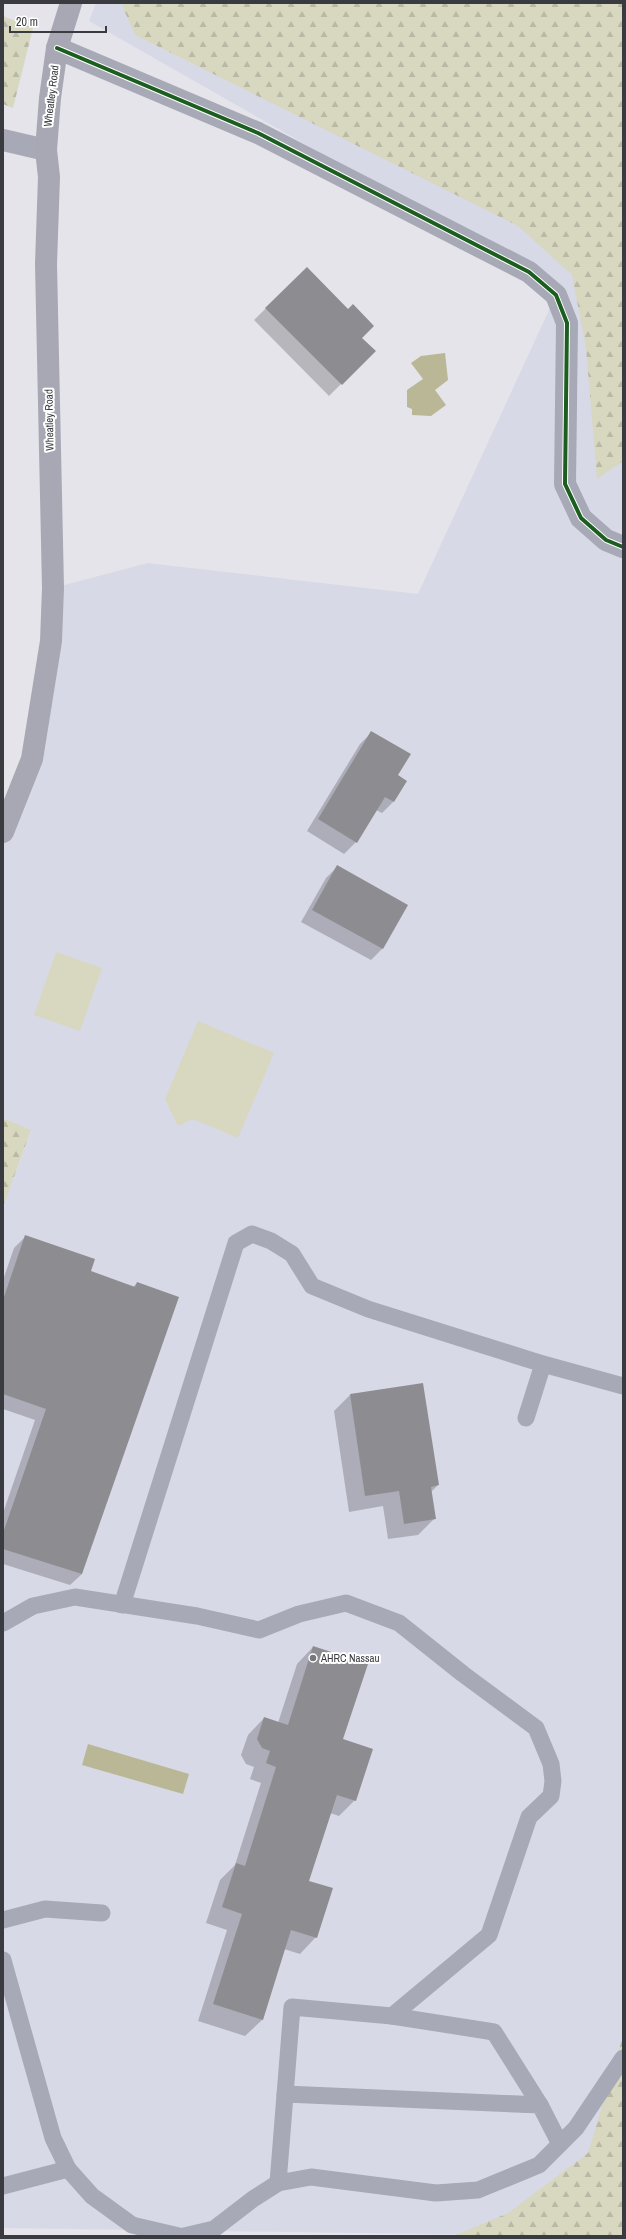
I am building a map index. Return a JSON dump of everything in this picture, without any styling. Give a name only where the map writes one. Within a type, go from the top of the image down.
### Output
[{"type":"main road","name":"Wheatley Road","points":[[3,832],[32,759],[51,641],[53,588],[46,264],[49,177],[46,150],[50,98],[57,48],[71,3]]},
{"type":"street","points":[[57,48],[258,133],[529,272],[556,295],[567,323],[565,484],[581,518],[606,540],[623,547]]},
{"type":"street","points":[[3,140],[46,150]]},
{"type":"lane","points":[[122,1605],[236,1243],[252,1234],[265,1239],[292,1254],[312,1286],[368,1309],[543,1364],[623,1386]]},
{"type":"lane","points":[[526,1418],[543,1364]]},
{"type":"lane","points":[[3,1623],[33,1606],[74,1597],[198,1616],[259,1630],[299,1614],[346,1603],[399,1623],[463,1674],[536,1728],[551,1764],[553,1781],[551,1796],[528,1817],[489,1935],[392,2016]]},
{"type":"lane","points":[[3,1920],[45,1909],[102,1913]]},
{"type":"lane","points":[[3,1960],[53,2138],[68,2169],[92,2196],[132,2224],[179,2236]]},
{"type":"lane","points":[[278,2183],[292,2007],[392,2016],[494,2032],[540,2106],[560,2144]]},
{"type":"lane","points":[[184,2236],[214,2229],[253,2199],[278,2183],[311,2177],[436,2192],[478,2190],[539,2165],[576,2128],[623,2058]]},
{"type":"lane","points":[[285,2094],[540,2106]]},
{"type":"lane","points":[[3,2186],[68,2169]]},
{"type":"shaded area","name":"AHRC Nassau","points":[[96,3],[623,3],[623,2109],[560,2236],[3,2228],[3,1207],[31,1131],[3,1118],[3,832],[16,801],[53,588],[148,563],[418,594],[556,295],[529,272],[89,21]]},
{"type":"shaded area","points":[[445,353],[448,380],[435,390],[446,405],[431,416],[412,415],[412,409],[407,407],[407,390],[423,379],[411,363],[421,356]]},
{"type":"shaded area","points":[[88,1744],[189,1774],[183,1794],[82,1765]]},
{"type":"green space","points":[[121,3],[623,3],[623,461],[597,479],[586,348],[572,275],[518,226],[135,35]]},
{"type":"green space","points":[[3,16],[33,28],[13,108],[3,104]]},
{"type":"green space","points":[[56,952],[102,968],[80,1031],[34,1015]]},
{"type":"green space","points":[[198,1021],[274,1053],[238,1138],[193,1119],[178,1126],[165,1099]]},
{"type":"green space","points":[[3,1118],[31,1130],[3,1207]]},
{"type":"green space","points":[[623,2036],[623,2236],[454,2236],[508,2213],[588,2153]]},
{"type":"building","points":[[307,267],[348,309],[353,304],[374,326],[362,338],[376,351],[342,385],[265,308]]},
{"type":"building","points":[[371,731],[411,754],[398,775],[407,781],[394,802],[385,797],[357,843],[318,819]]},
{"type":"building","points":[[337,865],[408,905],[383,949],[312,910]]},
{"type":"building","points":[[25,1235],[95,1259],[91,1271],[135,1287],[137,1282],[179,1297],[82,1574],[3,1549],[3,1533],[46,1409],[3,1394],[3,1300]]},
{"type":"building","points":[[423,1383],[439,1485],[431,1487],[436,1519],[404,1524],[399,1491],[365,1496],[350,1394]]},
{"type":"building","points":[[313,1646],[368,1664],[343,1739],[373,1749],[356,1801],[337,1795],[309,1881],[333,1888],[317,1938],[291,1930],[263,2020],[213,2004],[242,1914],[222,1907],[236,1863],[245,1866],[276,1767],[266,1763],[270,1751],[262,1748],[257,1739],[264,1717],[288,1725]]},
{"type":"cycle path","points":[[57,48],[258,133],[529,272],[556,295],[567,323],[565,484],[581,518],[606,540],[623,547]]},
{"type":"place","name":"AHRC Nassau","points":[[313,1658]]}]
